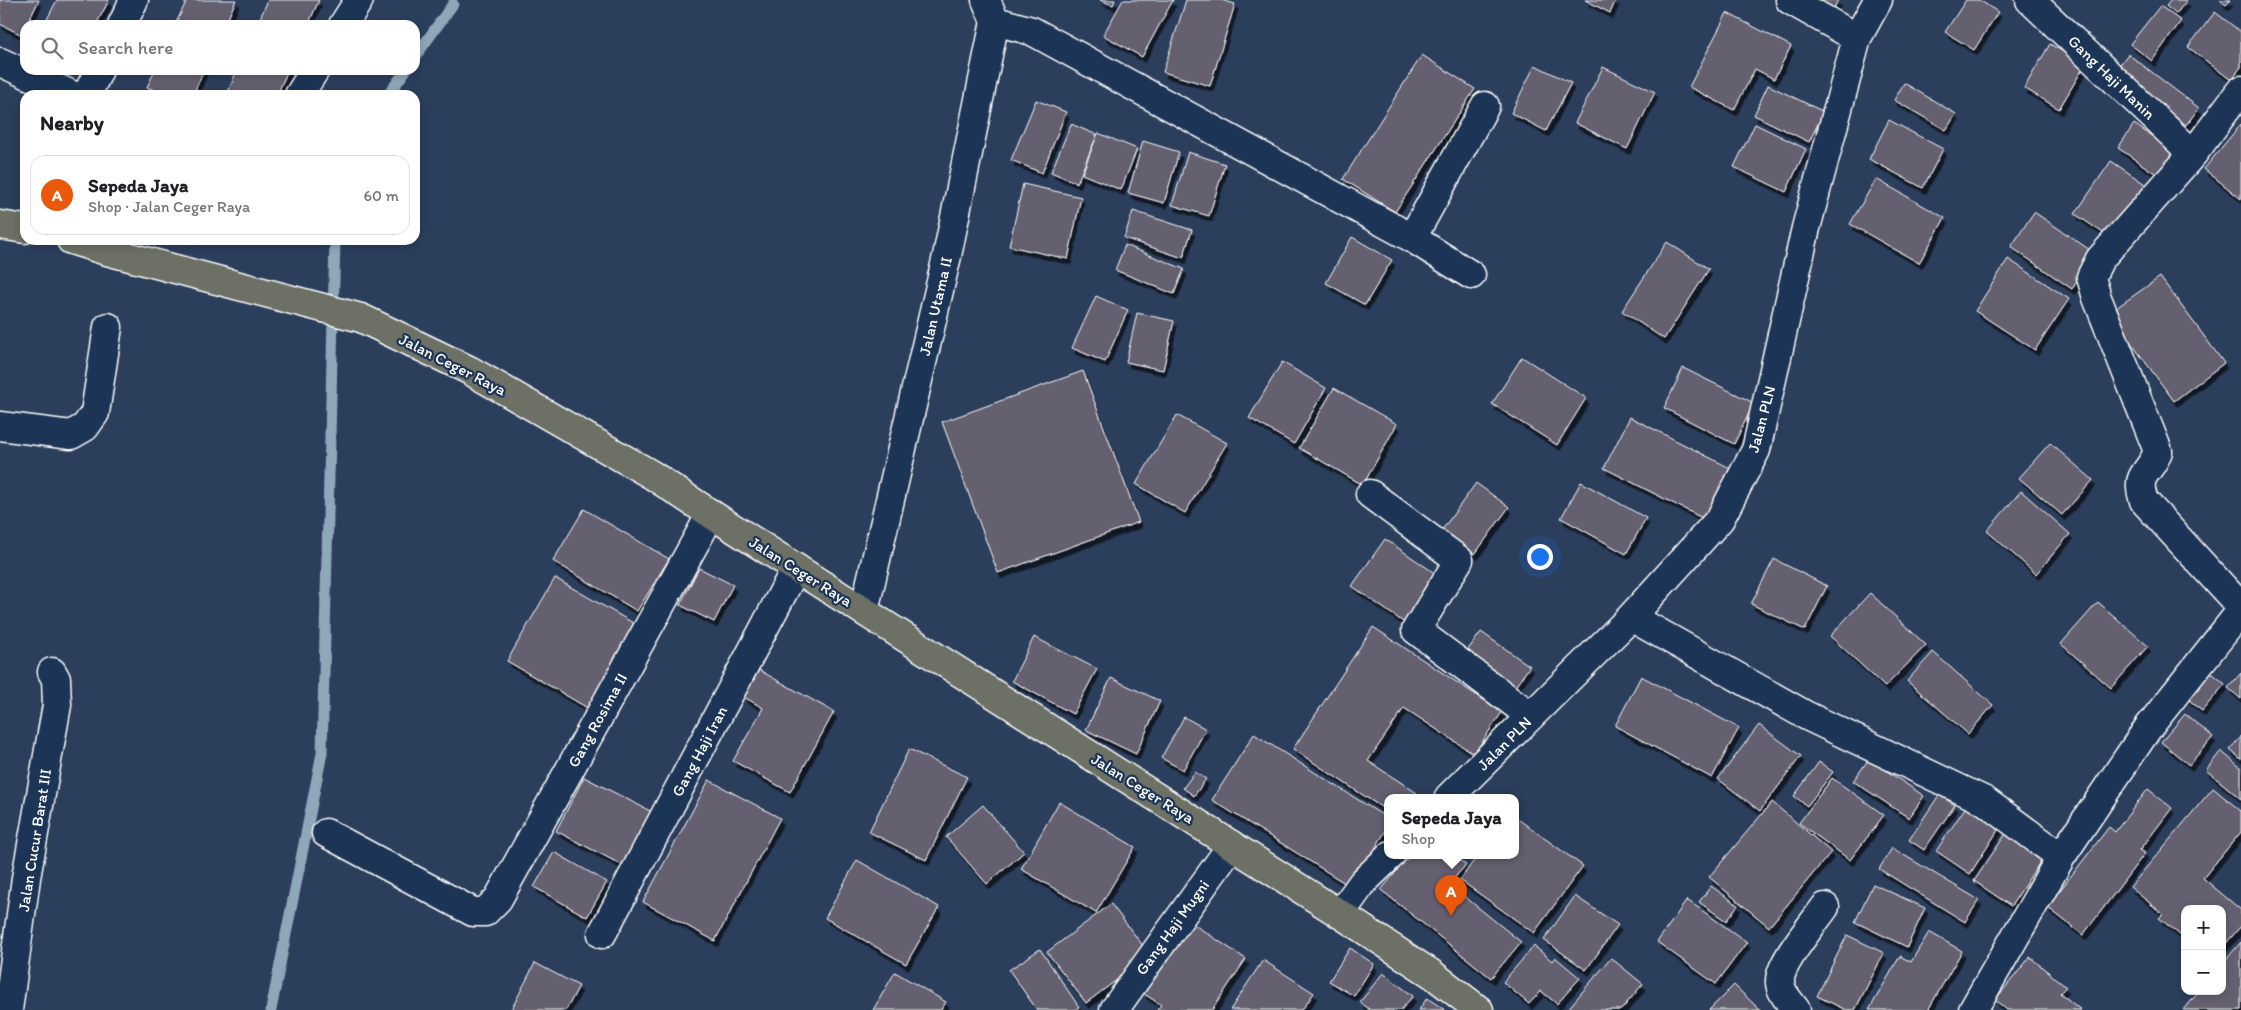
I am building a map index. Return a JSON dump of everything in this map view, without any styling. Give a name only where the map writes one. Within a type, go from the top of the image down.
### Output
[{"type":"main road","points":[[0,225],[20,228]]},
{"type":"main road","name":"Jalan Ceger Raya","points":[[86,245],[361,318],[469,370],[652,475],[1340,914],[1432,974],[1479,1010]]},
{"type":"street","points":[[124,20],[134,0]]},
{"type":"street","points":[[346,20],[358,0]]},
{"type":"street","points":[[1790,0],[1857,38]]},
{"type":"street","name":"Jalan PLN","points":[[1452,794],[1631,617],[1720,519],[1756,450],[1806,228],[1857,38],[1878,0]]},
{"type":"street","name":"Gang Haji Manin","points":[[2030,0],[2193,154]]},
{"type":"street","points":[[990,11],[1032,31],[1412,238],[1471,275]]},
{"type":"street","name":"Jalan Utama II","points":[[864,611],[947,256],[990,11]]},
{"type":"street","points":[[0,62],[20,71]]},
{"type":"street","points":[[28,75],[61,90]]},
{"type":"street","points":[[90,90],[97,75]]},
{"type":"street","points":[[302,90],[312,75]]},
{"type":"street","points":[[2241,90],[2193,154],[2100,259],[2091,277],[2097,298],[2158,451],[2154,463],[2141,477],[2140,489],[2144,501],[2241,607]]},
{"type":"street","points":[[1412,238],[1485,106]]},
{"type":"street","points":[[0,426],[71,435],[85,427],[95,413],[108,327]]},
{"type":"street","points":[[1370,494],[1458,560],[1416,630],[1531,716]]},
{"type":"street","name":"Gang Rosima II","points":[[326,833],[473,912],[485,912],[498,899],[711,514]]},
{"type":"street","name":"Gang Haji Iran","points":[[602,934],[796,568]]},
{"type":"street","points":[[1973,1010],[2061,857],[2148,728],[2241,611]]},
{"type":"street","points":[[1631,617],[1807,716],[1985,801],[2061,857]]},
{"type":"street","name":"Jalan Cucur Barat III","points":[[8,1010],[26,878],[57,704],[56,679],[52,672]]},
{"type":"street","name":"Gang Haji Mugni","points":[[1114,1010],[1232,845]]},
{"type":"street","points":[[1340,914],[1363,882],[1387,859]]},
{"type":"street","points":[[1796,1010],[1785,997],[1780,980],[1784,964],[1825,906]]},
{"type":"street","points":[[1092,1010],[1130,986]]},
{"type":"building","points":[[0,0],[39,0],[29,20],[20,20],[20,34],[0,24]]},
{"type":"building","points":[[57,0],[109,0],[99,20],[47,20]]},
{"type":"building","points":[[187,0],[236,0],[227,20],[177,20]]},
{"type":"building","points":[[268,0],[319,0],[310,20],[259,20]]},
{"type":"building","points":[[1100,0],[1115,0],[1113,5]]},
{"type":"building","points":[[1123,0],[1173,0],[1142,57],[1103,35]]},
{"type":"building","points":[[1186,0],[1221,0],[1235,4],[1210,86],[1163,72]]},
{"type":"building","points":[[1585,0],[1616,0],[1610,13]]},
{"type":"building","points":[[1793,0],[1838,0],[1829,18]]},
{"type":"building","points":[[1966,0],[1979,0],[1998,12],[1974,50],[1945,32]]},
{"type":"building","points":[[2171,0],[2187,0],[2176,14],[2166,6]]},
{"type":"building","points":[[2220,0],[2230,0],[2226,5]]},
{"type":"building","points":[[2160,6],[2181,21],[2152,61],[2130,44]]},
{"type":"building","points":[[2215,12],[2241,32],[2241,67],[2231,80],[2188,47]]},
{"type":"building","points":[[1727,13],[1791,46],[1774,79],[1755,69],[1734,110],[1689,87]]},
{"type":"building","points":[[2050,44],[2085,65],[2059,109],[2024,88]]},
{"type":"building","points":[[2128,54],[2199,108],[2186,125],[2115,71]]},
{"type":"building","points":[[1422,55],[1475,89],[1395,212],[1343,179]]},
{"type":"building","points":[[1535,65],[1571,83],[1546,131],[1511,113]]},
{"type":"building","points":[[1603,67],[1655,92],[1627,149],[1575,123]]},
{"type":"building","points":[[153,75],[202,75],[195,90],[154,90],[147,87]]},
{"type":"building","points":[[235,75],[286,75],[279,90],[229,90]]},
{"type":"building","points":[[1904,83],[1956,114],[1946,130],[1894,100]]},
{"type":"building","points":[[1768,85],[1824,112],[1809,142],[1754,115]]},
{"type":"building","points":[[1036,100],[1066,112],[1042,173],[1011,160]]},
{"type":"building","points":[[1889,120],[1943,149],[1923,188],[1869,159]]},
{"type":"building","points":[[1071,124],[1097,135],[1077,183],[1051,172]]},
{"type":"building","points":[[1755,124],[1806,149],[1786,192],[1734,167]]},
{"type":"building","points":[[2134,124],[2181,156],[2165,180],[2118,148]]},
{"type":"building","points":[[2241,124],[2241,199],[2204,169]]},
{"type":"building","points":[[1098,133],[1137,149],[1121,190],[1082,174]]},
{"type":"building","points":[[1143,141],[1179,152],[1164,203],[1128,193]]},
{"type":"building","points":[[1188,152],[1225,164],[1209,216],[1172,205]]},
{"type":"building","points":[[2111,161],[2148,186],[2112,239],[2075,214]]},
{"type":"building","points":[[1876,179],[1945,218],[1919,263],[1850,224]]},
{"type":"building","points":[[1023,184],[1081,197],[1068,259],[1009,246]]},
{"type":"building","points":[[1133,211],[1192,230],[1183,258],[1124,238]]},
{"type":"building","points":[[2034,212],[2096,254],[2072,289],[2011,247]]},
{"type":"building","points":[[1352,237],[1392,260],[1365,305],[1326,283]]},
{"type":"building","points":[[1667,242],[1709,269],[1664,339],[1622,311]]},
{"type":"building","points":[[1125,245],[1184,269],[1174,294],[1115,270]]},
{"type":"building","points":[[2008,259],[2069,299],[2035,350],[1975,311]]},
{"type":"building","points":[[2160,277],[2224,363],[2174,401],[2109,313]]},
{"type":"building","points":[[1096,296],[1128,310],[1105,362],[1072,348]]},
{"type":"building","points":[[1137,313],[1174,321],[1163,370],[1126,362]]},
{"type":"building","points":[[1522,357],[1586,398],[1557,445],[1492,404]]},
{"type":"building","points":[[1282,362],[1326,388],[1294,444],[1249,418]]},
{"type":"building","points":[[1683,368],[1754,403],[1734,444],[1664,408]]},
{"type":"building","points":[[1083,371],[1139,522],[998,573],[942,422]]},
{"type":"building","points":[[1334,388],[1397,424],[1363,485],[1299,448]]},
{"type":"building","points":[[1177,415],[1227,443],[1185,513],[1136,484]]},
{"type":"building","points":[[1630,417],[1730,468],[1704,519],[1604,468]]},
{"type":"building","points":[[2050,443],[2093,480],[2062,515],[2019,478]]},
{"type":"building","points":[[1581,482],[1646,518],[1626,554],[1561,518]]},
{"type":"building","points":[[1476,483],[1509,507],[1475,554],[1442,530]]},
{"type":"building","points":[[2021,491],[2070,534],[2036,574],[1987,531]]},
{"type":"building","points":[[584,509],[669,559],[637,611],[553,561]]},
{"type":"building","points":[[1385,539],[1439,576],[1406,624],[1352,586]]},
{"type":"building","points":[[1774,559],[1827,586],[1805,630],[1751,604]]},
{"type":"building","points":[[699,568],[733,585],[714,622],[680,605]]},
{"type":"building","points":[[555,578],[640,627],[591,710],[507,661]]},
{"type":"building","points":[[1870,593],[1926,645],[1885,687],[1830,636]]},
{"type":"building","points":[[2098,602],[2148,646],[2111,688],[2061,644]]},
{"type":"building","points":[[1373,627],[1502,712],[1474,754],[1404,708],[1368,761],[1417,793],[1384,794],[1384,809],[1293,749]]},
{"type":"building","points":[[1481,632],[1530,666],[1510,694],[1461,659]]},
{"type":"building","points":[[1034,637],[1097,669],[1073,714],[1012,681]]},
{"type":"building","points":[[1933,652],[1993,705],[1968,734],[1907,681]]},
{"type":"building","points":[[2205,667],[2225,684],[2202,711],[2182,694]]},
{"type":"building","points":[[759,670],[834,712],[790,792],[733,761],[763,708],[744,697]]},
{"type":"building","points":[[2241,673],[2241,699],[2228,688]]},
{"type":"building","points":[[1641,676],[1739,728],[1712,778],[1615,726]]},
{"type":"building","points":[[1111,678],[1160,701],[1136,754],[1086,730]]},
{"type":"building","points":[[2185,714],[2213,737],[2189,765],[2161,742]]},
{"type":"building","points":[[1184,717],[1206,729],[1183,770],[1161,758]]},
{"type":"building","points":[[1759,725],[1801,756],[1760,811],[1718,779]]},
{"type":"building","points":[[1254,734],[1384,816],[1384,834],[1351,887],[1212,800]]},
{"type":"building","points":[[2241,737],[2241,759],[2230,750]]},
{"type":"building","points":[[909,749],[967,777],[926,860],[869,832]]},
{"type":"building","points":[[2221,751],[2241,768],[2241,799],[2206,770]]},
{"type":"building","points":[[1869,759],[1924,796],[1909,818],[1853,781]]},
{"type":"building","points":[[1819,762],[1833,772],[1807,806],[1794,796]]},
{"type":"building","points":[[1195,772],[1206,779],[1194,796],[1183,788]]},
{"type":"building","points":[[584,777],[654,813],[626,867],[556,831]]},
{"type":"building","points":[[1832,778],[1884,815],[1850,860],[1799,823]]},
{"type":"building","points":[[709,780],[780,818],[715,941],[643,902]]},
{"type":"building","points":[[2213,788],[2241,811],[2241,832],[2203,878],[2241,910],[2241,926],[2226,943],[2226,905],[2181,905],[2181,936],[2159,918],[2163,914],[2130,887]]},
{"type":"building","points":[[2148,789],[2172,808],[2140,850],[2145,853],[2083,935],[2047,907],[2109,827],[2115,832]]},
{"type":"building","points":[[1939,795],[1955,805],[1924,850],[1909,840]]},
{"type":"building","points":[[1059,802],[1135,847],[1096,913],[1021,869]]},
{"type":"building","points":[[1772,802],[1831,852],[1769,927],[1709,877]]},
{"type":"building","points":[[983,805],[1024,852],[987,884],[946,837]]},
{"type":"building","points":[[1967,805],[2000,827],[1970,874],[1936,851]]},
{"type":"building","points":[[1519,820],[1583,866],[1534,933],[1460,880],[1475,859],[1519,859]]},
{"type":"building","points":[[2007,832],[2044,856],[2011,906],[1974,881]]},
{"type":"building","points":[[1892,848],[1979,900],[1965,922],[1879,869]]},
{"type":"building","points":[[554,852],[607,882],[587,917],[534,887]]},
{"type":"building","points":[[1407,859],[1459,859],[1466,865],[1449,884],[1521,942],[1491,978],[1381,890]]},
{"type":"building","points":[[857,860],[939,907],[906,964],[825,918]]},
{"type":"building","points":[[1873,884],[1925,908],[1907,947],[1855,922]]},
{"type":"building","points":[[1711,886],[1738,905],[1726,921],[1699,902]]},
{"type":"building","points":[[1575,896],[1618,925],[1586,970],[1544,940]]},
{"type":"building","points":[[1687,900],[1747,942],[1716,984],[1657,942]]},
{"type":"building","points":[[1111,904],[1150,955],[1086,1003],[1047,952]]},
{"type":"building","points":[[1190,922],[1246,959],[1212,1010],[1157,1010],[1161,1005],[1143,993]]},
{"type":"building","points":[[1929,932],[1962,951],[1928,1010],[1869,1010],[1900,956],[1911,962]]},
{"type":"building","points":[[1847,935],[1884,953],[1855,1010],[1846,1010],[1817,996]]},
{"type":"building","points":[[2241,942],[2241,1010],[2184,1010],[2196,995],[2226,995],[2226,959]]},
{"type":"building","points":[[1534,946],[1552,961],[1555,957],[1580,978],[1557,1004],[1541,991],[1529,1004],[1503,982]]},
{"type":"building","points":[[1350,948],[1374,964],[1354,996],[1329,981]]},
{"type":"building","points":[[1040,949],[1079,1007],[1075,1010],[1037,1010],[1009,970]]},
{"type":"building","points":[[2030,957],[2066,987],[2060,993],[2081,1010],[2007,1010],[1995,1000]]},
{"type":"building","points":[[1611,958],[1643,984],[1621,1010],[1567,1010]]},
{"type":"building","points":[[1263,960],[1314,993],[1302,1010],[1230,1010]]},
{"type":"building","points":[[535,963],[579,986],[566,1010],[511,1010]]},
{"type":"building","points":[[895,972],[946,1002],[941,1010],[873,1010]]},
{"type":"building","points":[[1383,973],[1413,996],[1401,1010],[1370,1010],[1360,1002]]},
{"type":"building","points":[[1734,985],[1760,1010],[1709,1010]]},
{"type":"building","points":[[1427,998],[1445,1010],[1419,1010]]},
{"type":"waterway","points":[[420,50],[453,4]]},
{"type":"waterway","points":[[392,90],[402,75]]},
{"type":"waterway","points":[[271,1010],[322,753],[335,245]]},
{"type":"place","name":"Sepeda Jaya","points":[[1451,916]]}]
